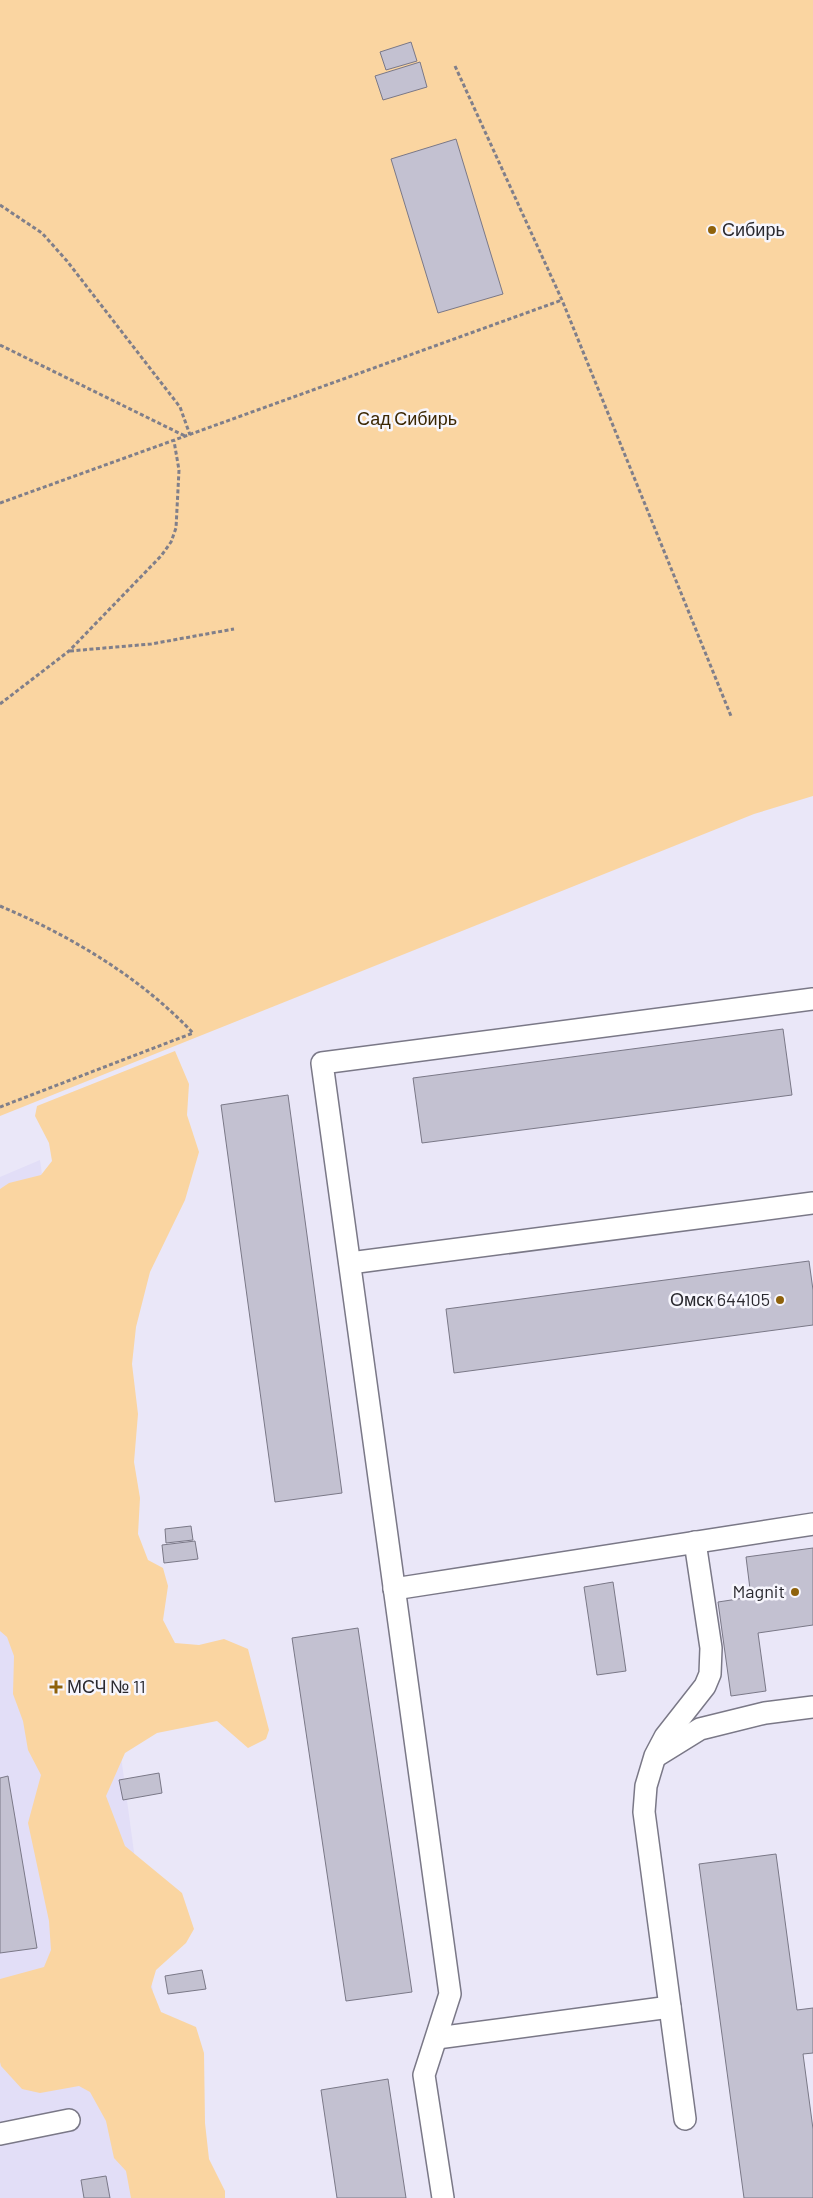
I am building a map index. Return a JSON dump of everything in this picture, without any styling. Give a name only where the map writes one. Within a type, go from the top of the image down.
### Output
[{"type":"lane","points":[[442,2198],[424,2075],[450,1994],[322,1063],[813,999]]},
{"type":"lane","points":[[350,1263],[813,1203]]},
{"type":"lane","points":[[394,1589],[813,1524]]},
{"type":"lane","points":[[685,2119],[644,1812],[646,1786],[655,1756],[666,1737],[705,1686],[710,1674],[711,1648],[695,1542]]},
{"type":"lane","points":[[655,1756],[700,1729],[765,1713],[813,1707]]},
{"type":"lane","points":[[437,2038],[670,2007]]},
{"type":"lane","points":[[0,2134],[69,2120]]},
{"type":"path","points":[[455,66],[562,300],[731,716]]},
{"type":"path","points":[[0,206],[42,233],[68,261],[180,407],[190,435]]},
{"type":"path","points":[[0,503],[562,300]]},
{"type":"path","points":[[0,345],[185,436]]},
{"type":"path","points":[[0,704],[69,651],[161,556],[171,542],[176,528],[179,470],[174,441]]},
{"type":"path","points":[[69,651],[151,644],[234,629]]},
{"type":"path","points":[[0,906],[69,939],[123,973],[168,1007],[193,1033],[0,1107]]},
{"type":"shaded area","name":"МСЧ № 11","points":[[40,1160],[181,2198],[0,2198],[0,1177]]},
{"type":"green space","name":"Сад Сибирь","points":[[0,0],[813,0],[813,796],[754,814],[0,1116]]},
{"type":"green space","points":[[175,1051],[189,1084],[187,1115],[199,1152],[185,1200],[150,1272],[136,1327],[132,1364],[138,1414],[134,1462],[140,1498],[138,1534],[148,1560],[163,1568],[168,1586],[163,1620],[175,1643],[199,1645],[224,1639],[248,1649],[269,1730],[266,1739],[248,1748],[217,1721],[157,1733],[125,1753],[106,1796],[125,1846],[182,1893],[194,1929],[186,1943],[156,1970],[151,1987],[161,2012],[196,2027],[204,2053],[205,2123],[209,2159],[225,2191],[225,2198],[131,2198],[126,2171],[114,2158],[106,2121],[90,2092],[79,2086],[40,2093],[22,2089],[1,2066],[0,2062],[0,1979],[44,1967],[51,1950],[49,1921],[28,1823],[41,1775],[28,1750],[23,1721],[13,1694],[14,1656],[7,1637],[0,1631],[0,1189],[9,1183],[41,1175],[52,1161],[49,1143],[35,1116],[37,1106]]},
{"type":"building","points":[[411,42],[417,61],[386,70],[380,52]]},
{"type":"building","points":[[420,62],[427,87],[383,100],[375,76]]},
{"type":"building","points":[[456,139],[503,294],[438,313],[391,159]]},
{"type":"building","points":[[783,1029],[792,1095],[422,1143],[413,1078]]},
{"type":"building","points":[[288,1095],[342,1493],[275,1502],[221,1105]]},
{"type":"building","points":[[809,1261],[813,1290],[813,1325],[454,1373],[446,1309]]},
{"type":"building","points":[[191,1526],[193,1540],[166,1543],[165,1529]]},
{"type":"building","points":[[195,1541],[198,1559],[164,1563],[162,1545]]},
{"type":"building","points":[[813,1548],[813,1625],[758,1633],[766,1691],[731,1696],[718,1602],[751,1597],[746,1557]]},
{"type":"building","points":[[613,1582],[626,1671],[597,1675],[584,1587]]},
{"type":"building","points":[[358,1628],[412,1992],[346,2001],[292,1638]]},
{"type":"building","points":[[159,1773],[162,1793],[123,1800],[119,1780]]},
{"type":"building","points":[[8,1776],[37,1948],[0,1953],[0,1778]]},
{"type":"building","points":[[776,1854],[797,2010],[813,2008],[813,2053],[803,2054],[813,2129],[813,2198],[744,2198],[699,1864]]},
{"type":"building","points":[[202,1970],[206,1989],[168,1994],[165,1976]]},
{"type":"building","points":[[388,2079],[406,2198],[337,2198],[321,2090]]},
{"type":"building","points":[[106,2176],[110,2198],[84,2198],[81,2180]]},
{"type":"place","name":"Сибирь","points":[[712,230]]},
{"type":"place","name":"Омск 644105","points":[[780,1300]]},
{"type":"place","name":"Magnit","points":[[795,1592]]},
{"type":"place","name":"МСЧ № 11","points":[[56,1687]]}]
